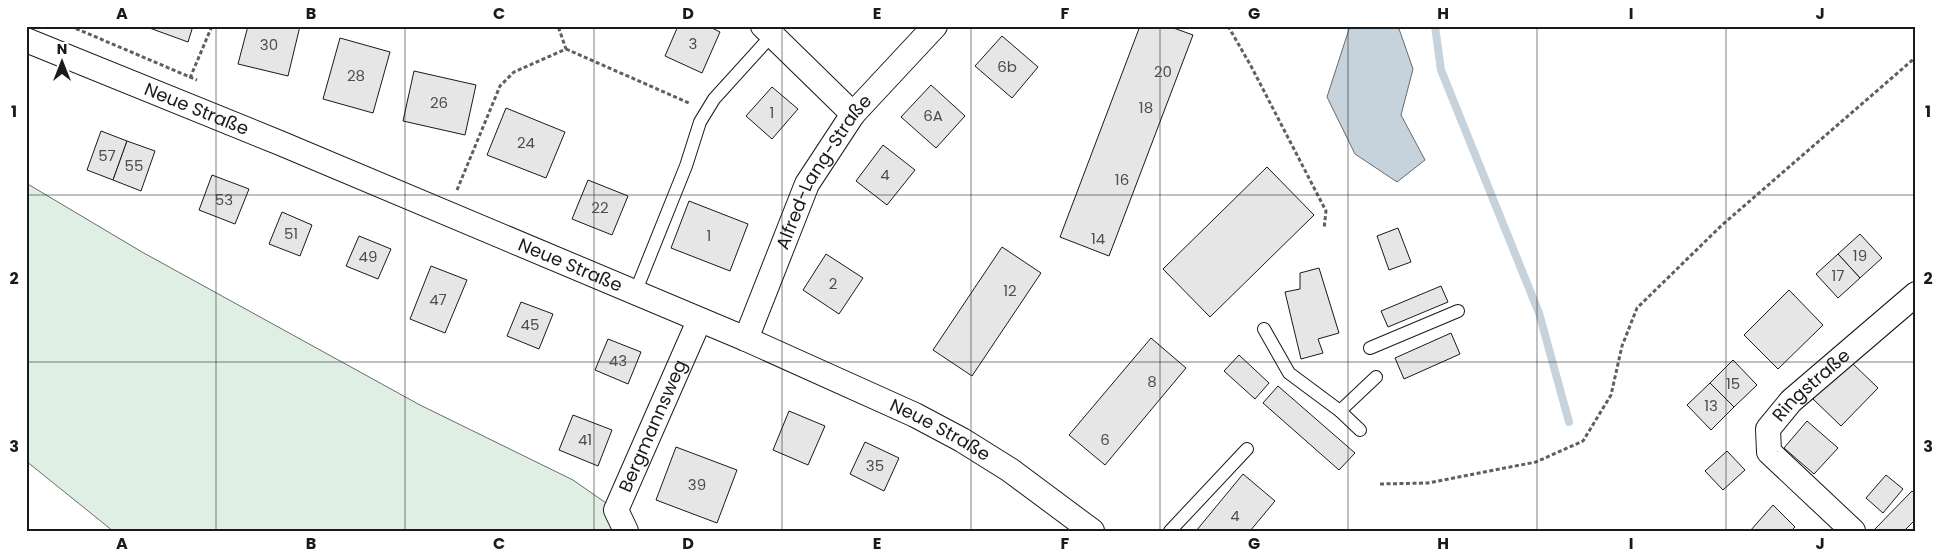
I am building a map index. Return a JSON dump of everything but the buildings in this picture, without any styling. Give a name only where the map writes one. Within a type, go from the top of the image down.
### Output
[{"type":"street","name":"Alfred-Lang-Straße","points":[[746,339],[807,184],[853,114],[935,26]]},
{"type":"street","points":[[768,31],[853,114]]},
{"type":"street","name":"Neue Straße","points":[[26,40],[447,213],[699,321],[746,339],[915,415],[962,440],[1010,470],[1092,531]]},
{"type":"street","name":"Ringstraße","points":[[1853,531],[1769,452],[1768,429],[1791,401],[1916,294]]},
{"type":"street","name":"Bergmannsweg","points":[[626,531],[616,510],[699,321]]},
{"type":"lane","points":[[635,293],[686,166],[700,122],[707,110],[768,31]]},
{"type":"lane","points":[[1370,348],[1458,311]]},
{"type":"lane","points":[[1264,330],[1289,373],[1340,411],[1360,430]]},
{"type":"lane","points":[[1340,411],[1376,377]]},
{"type":"lane","points":[[1170,531],[1247,449]]},
{"type":"path","points":[[179,102],[212,26]]},
{"type":"path","points":[[558,26],[566,49]]},
{"type":"path","points":[[1228,26],[1326,211],[1324,229]]},
{"type":"path","points":[[447,213],[500,86],[514,72],[566,49],[707,110]]},
{"type":"path","points":[[1380,484],[1428,483],[1536,462],[1583,441],[1611,396],[1622,346],[1638,308],[1722,224],[1916,57]]},
{"type":"green space","points":[[26,183],[142,252],[420,405],[573,480],[616,510],[625,531],[113,531],[26,461]]},
{"type":"shaded area","points":[[1350,26],[1398,26],[1413,69],[1401,115],[1425,160],[1397,182],[1355,154],[1327,97]]},
{"type":"waterway","points":[[1435,26],[1441,70],[1539,313],[1569,422]]}]
